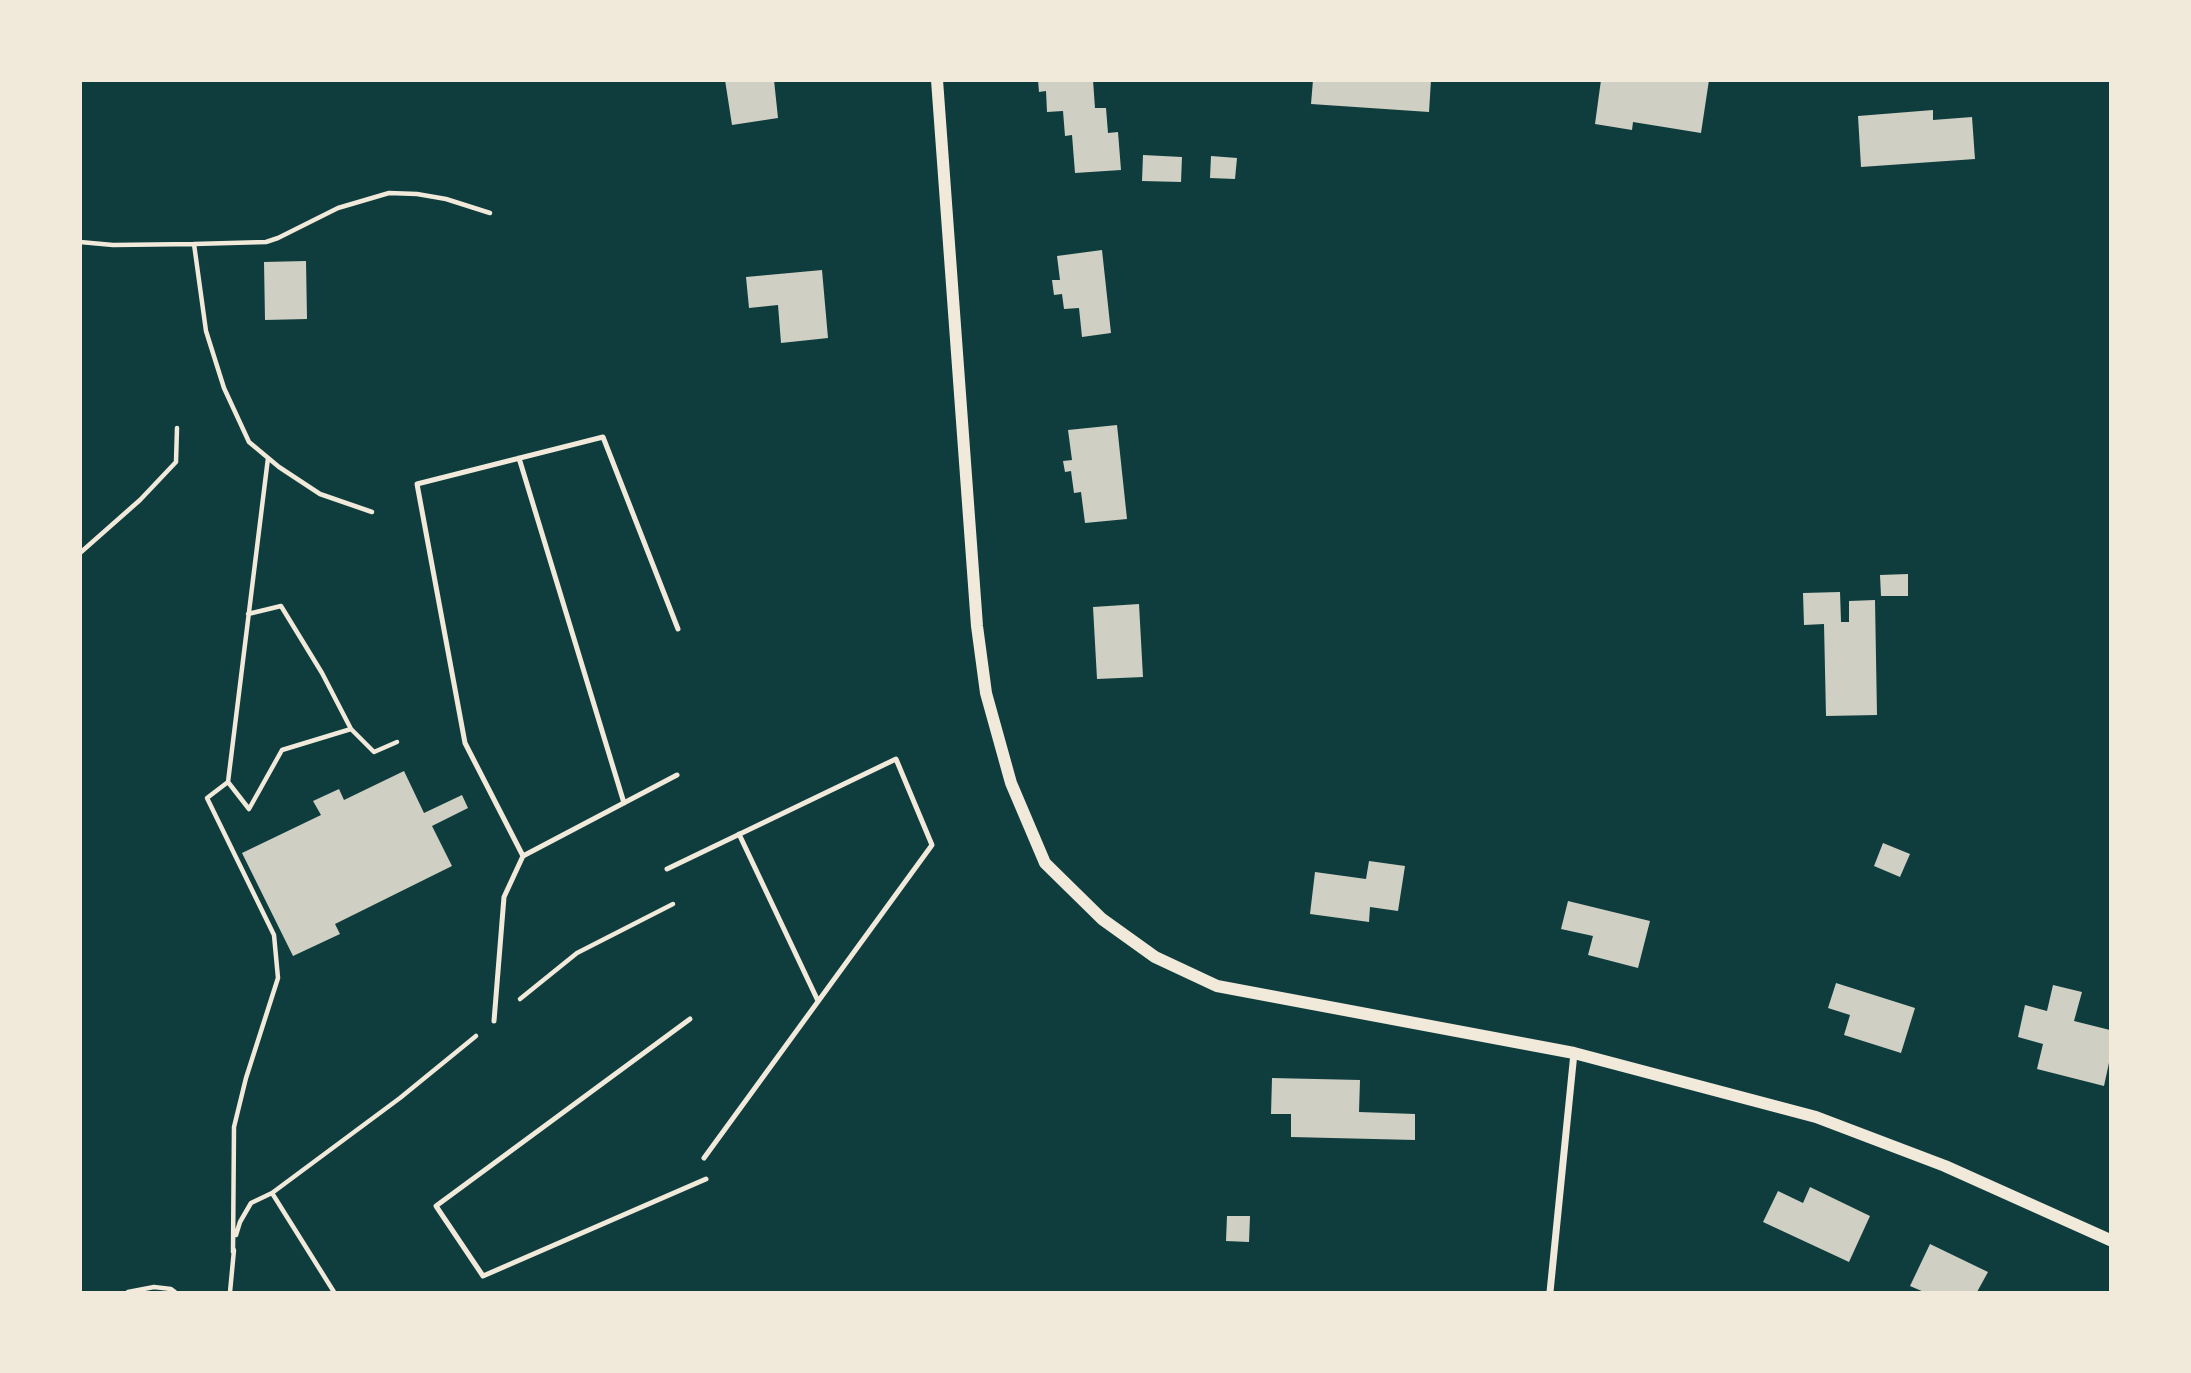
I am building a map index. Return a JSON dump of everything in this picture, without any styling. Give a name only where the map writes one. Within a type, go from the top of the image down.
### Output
[{"type":"street","points":[[937,80],[977,626],[984,680],[1011,783],[1045,863],[1102,919],[1155,957],[1217,986],[1574,1053],[1816,1117],[1945,1166],[2110,1240]]},
{"type":"street","points":[[1550,1293],[1574,1053]]},
{"type":"lane","points":[[523,856],[465,743],[417,484],[603,437],[678,629]]},
{"type":"lane","points":[[519,458],[624,803]]},
{"type":"lane","points":[[667,869],[896,759],[932,845],[704,1158]]},
{"type":"lane","points":[[494,1021],[505,897],[523,856],[677,775]]},
{"type":"lane","points":[[739,834],[818,1001]]},
{"type":"lane","points":[[690,1019],[436,1206],[483,1276],[706,1179]]},
{"type":"path","points":[[80,242],[113,245],[266,242],[338,208],[389,194],[416,194],[446,199],[489,213]]},
{"type":"path","points":[[194,244],[206,331],[224,388],[248,442],[320,494],[372,512]]},
{"type":"path","points":[[80,553],[139,500],[176,462],[177,428]]},
{"type":"path","points":[[268,458],[228,782],[249,809],[282,750],[351,729]]},
{"type":"path","points":[[248,614],[281,606],[322,673],[351,729],[374,752],[397,742]]},
{"type":"path","points":[[228,782],[207,798],[274,936],[278,978],[246,1078],[234,1127],[230,1293]]},
{"type":"path","points":[[233,1252],[240,1222],[251,1202],[272,1193],[400,1098],[577,953],[673,904]]},
{"type":"path","points":[[272,1193],[334,1293]]},
{"type":"path","points":[[128,1293],[154,1287],[171,1289],[175,1293]]},
{"type":"building","points":[[725,80],[774,80],[778,118],[732,125]]},
{"type":"building","points":[[1038,80],[1093,80],[1095,108],[1106,108],[1108,133],[1118,132],[1121,170],[1075,173],[1072,135],[1065,136],[1063,111],[1047,112],[1046,91],[1039,92]]},
{"type":"building","points":[[1313,80],[1431,80],[1429,112],[1311,104]]},
{"type":"building","points":[[1601,80],[1709,80],[1701,133],[1633,122],[1632,130],[1595,124]]},
{"type":"building","points":[[1933,110],[1933,120],[1972,117],[1975,159],[1861,167],[1858,116]]},
{"type":"building","points":[[1143,155],[1182,157],[1181,182],[1142,181]]},
{"type":"building","points":[[1211,156],[1237,158],[1235,179],[1210,178]]},
{"type":"building","points":[[1102,250],[1111,333],[1082,337],[1079,308],[1064,309],[1062,294],[1054,295],[1052,280],[1060,280],[1057,256]]},
{"type":"building","points":[[306,261],[307,319],[265,320],[264,262]]},
{"type":"building","points":[[822,270],[828,338],[781,343],[778,305],[749,308],[746,277]]},
{"type":"building","points":[[1117,425],[1127,519],[1085,523],[1081,492],[1074,493],[1071,471],[1065,472],[1063,461],[1072,460],[1068,430]]},
{"type":"building","points":[[1908,574],[1908,596],[1881,596],[1880,575]]},
{"type":"building","points":[[1840,592],[1841,622],[1849,622],[1849,601],[1875,600],[1877,715],[1826,716],[1824,624],[1804,625],[1803,593]]},
{"type":"building","points":[[1139,604],[1143,677],[1097,679],[1093,607]]},
{"type":"building","points":[[404,771],[424,813],[462,795],[468,808],[432,826],[452,866],[335,924],[340,934],[293,956],[242,853],[321,815],[313,801],[339,789],[344,800]]},
{"type":"building","points":[[1883,843],[1910,854],[1900,877],[1874,866]]},
{"type":"building","points":[[1369,861],[1405,866],[1398,911],[1370,907],[1369,922],[1310,914],[1315,872],[1366,879]]},
{"type":"building","points":[[1568,901],[1650,921],[1638,968],[1588,955],[1593,936],[1561,929]]},
{"type":"building","points":[[1836,983],[1915,1008],[1901,1053],[1844,1035],[1850,1015],[1828,1008]]},
{"type":"building","points":[[2053,985],[2082,992],[2074,1021],[2110,1030],[2110,1058],[2104,1086],[2037,1069],[2043,1044],[2018,1037],[2025,1005],[2047,1011]]},
{"type":"building","points":[[1272,1078],[1360,1080],[1359,1112],[1415,1114],[1415,1140],[1291,1137],[1291,1114],[1271,1114]]},
{"type":"building","points":[[1810,1187],[1870,1216],[1849,1262],[1763,1222],[1778,1191],[1803,1203]]},
{"type":"building","points":[[1227,1216],[1250,1216],[1249,1242],[1226,1241]]},
{"type":"building","points":[[1930,1244],[1988,1272],[1977,1292],[1924,1292],[1910,1286]]}]
